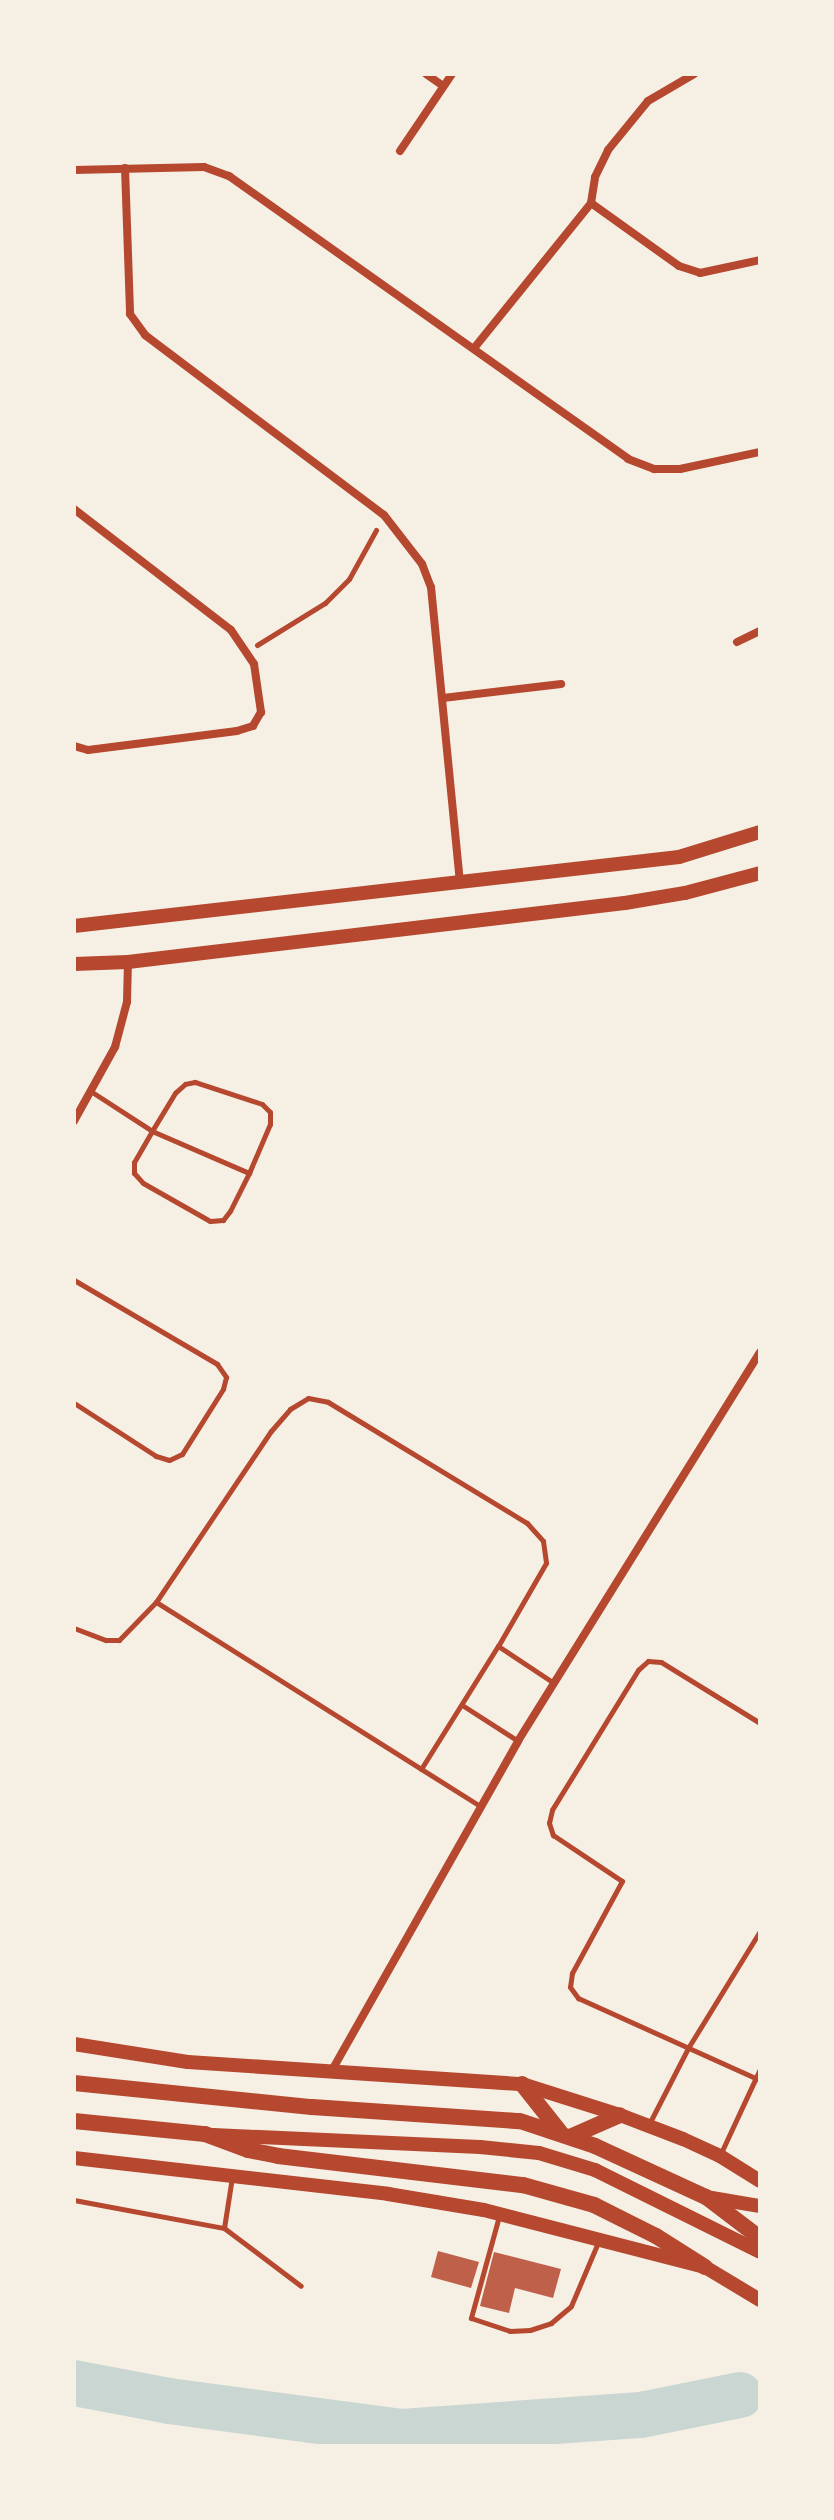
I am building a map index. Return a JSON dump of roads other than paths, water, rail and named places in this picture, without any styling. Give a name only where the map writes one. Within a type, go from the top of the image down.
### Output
[{"type":"main road","points":[[74,2083],[312,2107],[502,2118],[566,2134],[706,2197],[760,2238]]},
{"type":"main road","points":[[522,2084],[566,2134]]},
{"type":"main road","points":[[566,2134],[620,2115]]},
{"type":"main road","points":[[74,2121],[205,2134],[263,2153],[523,2185],[594,2205],[656,2236],[705,2267]]},
{"type":"street","points":[[426,74],[443,86]]},
{"type":"street","points":[[400,151],[452,74]]},
{"type":"street","points":[[475,347],[591,203],[595,177],[608,150],[648,101],[694,74]]},
{"type":"street","points":[[74,170],[204,167],[229,176],[475,347],[628,459],[654,469],[680,469],[760,452]]},
{"type":"street","points":[[125,168],[130,314],[145,335],[384,515],[422,564],[431,587],[460,884]]},
{"type":"street","points":[[591,203],[679,266],[700,273],[760,260]]},
{"type":"street","points":[[74,509],[231,630],[254,664],[261,712],[253,726],[88,750],[74,746]]},
{"type":"street","points":[[737,642],[760,631]]},
{"type":"street","points":[[443,698],[561,684]]},
{"type":"street","points":[[74,926],[679,857],[760,832]]},
{"type":"street","points":[[74,964],[128,962],[625,903],[685,893],[759,875]]},
{"type":"street","points":[[74,1121],[115,1047],[127,1002],[128,962]]},
{"type":"street","points":[[330,2072],[518,1741],[760,1352]]},
{"type":"street","points":[[74,2044],[188,2062],[522,2084],[648,2126],[720,2156],[760,2181]]},
{"type":"street","points":[[205,2134],[480,2147],[539,2153],[595,2170],[760,2252]]},
{"type":"street","points":[[74,2158],[388,2194],[499,2214],[705,2267],[760,2300]]},
{"type":"street","points":[[706,2197],[760,2206]]},
{"type":"lane","points":[[195,1082],[262,1104],[270,1112],[270,1124],[249,1173],[223,1220],[210,1221],[143,1183],[134,1173],[134,1162],[175,1093],[185,1084],[195,1082]]},
{"type":"lane","points":[[92,1092],[152,1131],[249,1173]]},
{"type":"lane","points":[[74,1280],[217,1364],[226,1377],[223,1389],[182,1454],[169,1460],[156,1456],[74,1403]]},
{"type":"lane","points":[[74,1628],[106,1640],[119,1640],[156,1602],[271,1431],[290,1409],[308,1398],[328,1402],[514,1515],[543,1541],[546,1563],[421,1769]]},
{"type":"lane","points":[[156,1602],[481,1807]]},
{"type":"lane","points":[[498,1646],[554,1683]]},
{"type":"lane","points":[[758,2078],[578,1998],[570,1987],[572,1973],[622,1881],[553,1835],[549,1823],[552,1810],[638,1670],[648,1661],[661,1662],[760,1723]]},
{"type":"lane","points":[[462,1705],[518,1741]]},
{"type":"lane","points":[[648,2126],[688,2048],[760,1931]]},
{"type":"lane","points":[[720,2156],[760,2069]]},
{"type":"lane","points":[[224,2228],[232,2176]]},
{"type":"lane","points":[[74,2200],[224,2228],[301,2286]]},
{"type":"lane","points":[[499,2214],[471,2318],[510,2331],[551,2323],[571,2306],[599,2239]]},
{"type":"waterway","points":[[74,2383],[169,2401],[402,2432],[641,2415],[740,2395]]}]
